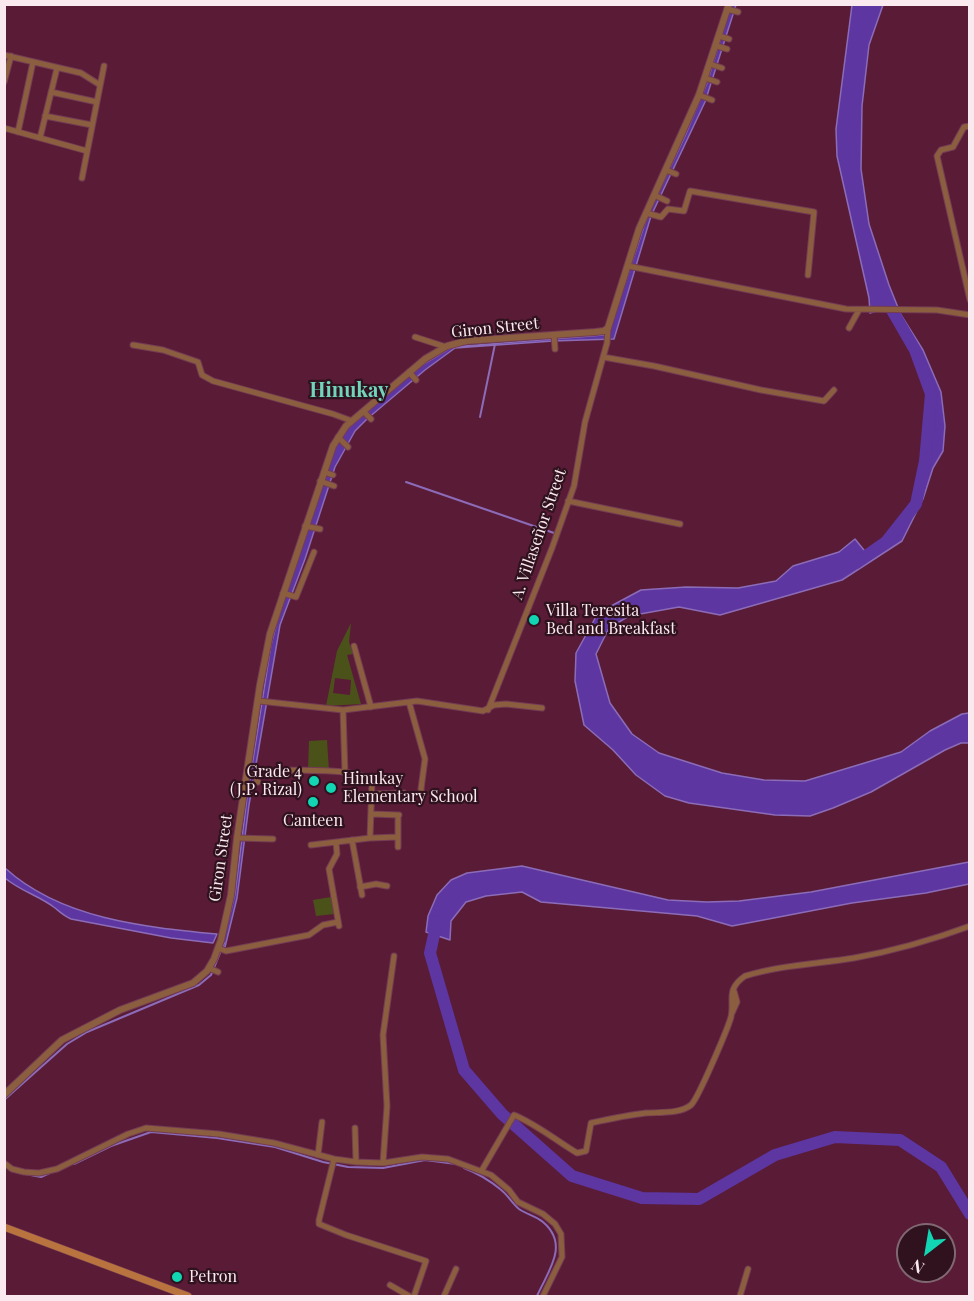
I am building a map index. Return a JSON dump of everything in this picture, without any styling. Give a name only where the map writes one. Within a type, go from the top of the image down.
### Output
[{"type":"main road","points":[[4,1227],[188,1296]]},
{"type":"street","points":[[607,331],[631,267],[639,229],[649,214],[701,96],[728,8],[738,12]]},
{"type":"street","points":[[720,37],[729,39]]},
{"type":"street","points":[[718,46],[727,49]]},
{"type":"street","points":[[4,82],[8,56],[81,74],[100,85]]},
{"type":"street","points":[[18,132],[33,62]]},
{"type":"street","points":[[711,65],[722,68]]},
{"type":"street","points":[[82,178],[104,66]]},
{"type":"street","points":[[40,138],[57,68]]},
{"type":"street","points":[[707,79],[717,82]]},
{"type":"street","points":[[51,92],[97,102]]},
{"type":"street","points":[[701,96],[712,100]]},
{"type":"street","points":[[45,116],[92,125]]},
{"type":"street","points":[[969,126],[964,127],[953,147],[941,150],[938,156],[969,300]]},
{"type":"street","points":[[4,128],[87,151]]},
{"type":"street","points":[[667,171],[676,174]]},
{"type":"street","points":[[649,214],[661,217],[668,209],[684,211],[690,191],[814,212],[808,275]]},
{"type":"street","points":[[655,196],[667,201]]},
{"type":"street","points":[[631,267],[846,309],[937,310],[969,315]]},
{"type":"street","points":[[849,328],[859,310]]},
{"type":"street","name":"Giron Street","points":[[209,968],[221,940],[242,839],[270,634],[287,594],[306,527],[327,483],[331,451],[339,438],[352,422],[425,359],[446,346],[477,340],[554,338],[607,331]]},
{"type":"street","name":"A. Villaseñor Street","points":[[488,710],[574,486],[585,422],[607,343],[607,331]]},
{"type":"street","points":[[415,338],[446,346]]},
{"type":"street","points":[[554,338],[555,349]]},
{"type":"street","points":[[133,345],[163,350],[198,362],[202,375],[209,380],[333,414],[352,422]]},
{"type":"street","points":[[603,357],[824,401],[834,390]]},
{"type":"street","points":[[410,373],[416,380]]},
{"type":"street","points":[[365,413],[371,419]]},
{"type":"street","points":[[339,438],[348,447]]},
{"type":"street","points":[[568,501],[680,524]]},
{"type":"street","points":[[306,527],[317,529]]},
{"type":"street","points":[[287,594],[296,597],[314,552]]},
{"type":"street","points":[[354,646],[371,707]]},
{"type":"street","points":[[262,701],[343,710],[417,701],[483,711],[494,705],[506,704],[542,708]]},
{"type":"street","points":[[409,702],[425,759],[422,794]]},
{"type":"street","points":[[343,710],[345,773]]},
{"type":"street","points":[[286,770],[345,773],[389,779]]},
{"type":"street","points":[[251,774],[258,782]]},
{"type":"street","points":[[311,845],[370,837],[372,781],[369,778]]},
{"type":"street","points":[[371,794],[404,793]]},
{"type":"street","points":[[371,814],[399,815],[398,847]]},
{"type":"street","points":[[371,838],[398,837]]},
{"type":"street","points":[[242,839],[273,839]]},
{"type":"street","points":[[352,840],[362,895]]},
{"type":"street","points":[[218,948],[226,951],[309,935],[323,925],[339,924],[329,868],[337,854],[336,842]]},
{"type":"street","points":[[360,887],[376,884],[387,886]]},
{"type":"street","points":[[482,1170],[514,1115],[544,1129],[577,1154],[586,1151],[591,1123],[644,1113],[680,1110],[692,1104],[732,1015],[731,996],[737,982],[745,976],[804,963],[854,958],[941,937],[969,926]]},
{"type":"street","points":[[383,1163],[387,1106],[383,1035],[394,956]]},
{"type":"street","points":[[4,1095],[62,1040],[120,1010],[193,982],[209,968],[218,972]]},
{"type":"street","points":[[318,1155],[322,1122]]},
{"type":"street","points":[[4,1163],[24,1172],[39,1173],[57,1169],[128,1134],[146,1128],[230,1136],[274,1143],[333,1161],[383,1163],[422,1157],[448,1159],[491,1175],[509,1190],[518,1202],[543,1214],[555,1224],[561,1234],[562,1257],[543,1296]]},
{"type":"street","points":[[355,1128],[356,1162]]},
{"type":"street","points":[[333,1161],[319,1224],[426,1261],[414,1296]]},
{"type":"street","points":[[444,1296],[456,1269]]},
{"type":"street","points":[[740,1296],[748,1269]]},
{"type":"street","points":[[390,1286],[409,1296]]},
{"type":"green space","points":[[351,623],[349,642],[353,654],[347,655],[361,704],[326,706],[337,651]],"holes":[[[335,678],[351,680],[350,695],[333,693]]]},
{"type":"green space","points":[[327,740],[329,771],[308,770],[309,741]]},
{"type":"green space","points":[[331,897],[334,914],[316,916],[313,900]]},
{"type":"shaded area","points":[[731,5],[736,5],[705,102],[651,216],[614,339],[455,348],[367,419],[355,431],[335,467],[305,559],[280,625],[249,805],[237,898],[225,947],[222,945],[235,894],[247,798],[271,645],[333,449],[345,431],[417,368],[452,347],[603,335],[609,332],[647,217],[707,83]]},
{"type":"shaded area","points":[[852,5],[883,5],[869,45],[862,106],[861,169],[869,224],[889,285],[901,315],[923,350],[941,392],[945,426],[943,451],[933,468],[923,499],[902,541],[842,580],[720,615],[679,607],[629,616],[609,628],[596,654],[610,703],[632,734],[659,753],[722,773],[764,780],[805,781],[901,752],[930,731],[962,714],[969,713],[969,743],[961,743],[945,750],[871,792],[810,816],[775,815],[689,803],[665,796],[636,775],[613,750],[584,725],[575,681],[576,653],[598,613],[641,590],[686,587],[738,588],[776,581],[793,566],[839,552],[855,539],[868,555],[886,542],[916,504],[925,461],[931,394],[915,350],[890,307],[870,313],[869,298],[837,156],[836,129]]},
{"type":"shaded area","points":[[969,862],[969,884],[732,926],[697,916],[541,902],[522,892],[486,896],[466,902],[451,921],[450,940],[426,932],[428,916],[437,895],[451,880],[467,873],[522,866],[668,900],[707,902],[739,901],[811,892]]},
{"type":"shaded area","points":[[5,868],[27,885],[51,899],[105,918],[161,928],[217,934],[213,943],[171,938],[71,919],[11,883],[5,878]]},
{"type":"waterway","points":[[856,563],[886,542],[916,504],[925,461],[931,394],[915,350],[885,298]]},
{"type":"waterway","points":[[480,417],[495,344]]},
{"type":"waterway","points":[[406,482],[554,533]]},
{"type":"waterway","points":[[437,921],[430,953],[464,1070],[502,1114],[572,1176],[642,1198],[699,1199],[775,1155],[835,1137],[900,1140],[941,1167],[970,1214]]},
{"type":"waterway","points":[[4,1100],[67,1044],[87,1032],[199,985],[211,975],[224,943]]},
{"type":"waterway","points":[[74,1164],[111,1146],[151,1132],[217,1138],[275,1147],[348,1167],[383,1168],[425,1160],[456,1164]]},
{"type":"waterway","points":[[464,1168],[492,1183],[503,1191],[519,1209],[543,1222],[551,1231],[556,1249],[551,1268],[537,1296]]},
{"type":"waterway","points":[[20,1173],[41,1177],[52,1172]]},
{"type":"place","name":"Villa Teresita Bed and Breakfast","points":[[534,620]]},
{"type":"place","name":"Grade 4 (J.P. Rizal)","points":[[314,781]]},
{"type":"place","name":"Hinukay Elementary School","points":[[331,788]]},
{"type":"place","name":"Canteen","points":[[313,802]]},
{"type":"place","name":"Petron","points":[[177,1277]]},
{"type":"district","name":"Hinukay","points":[[349,391]]}]
